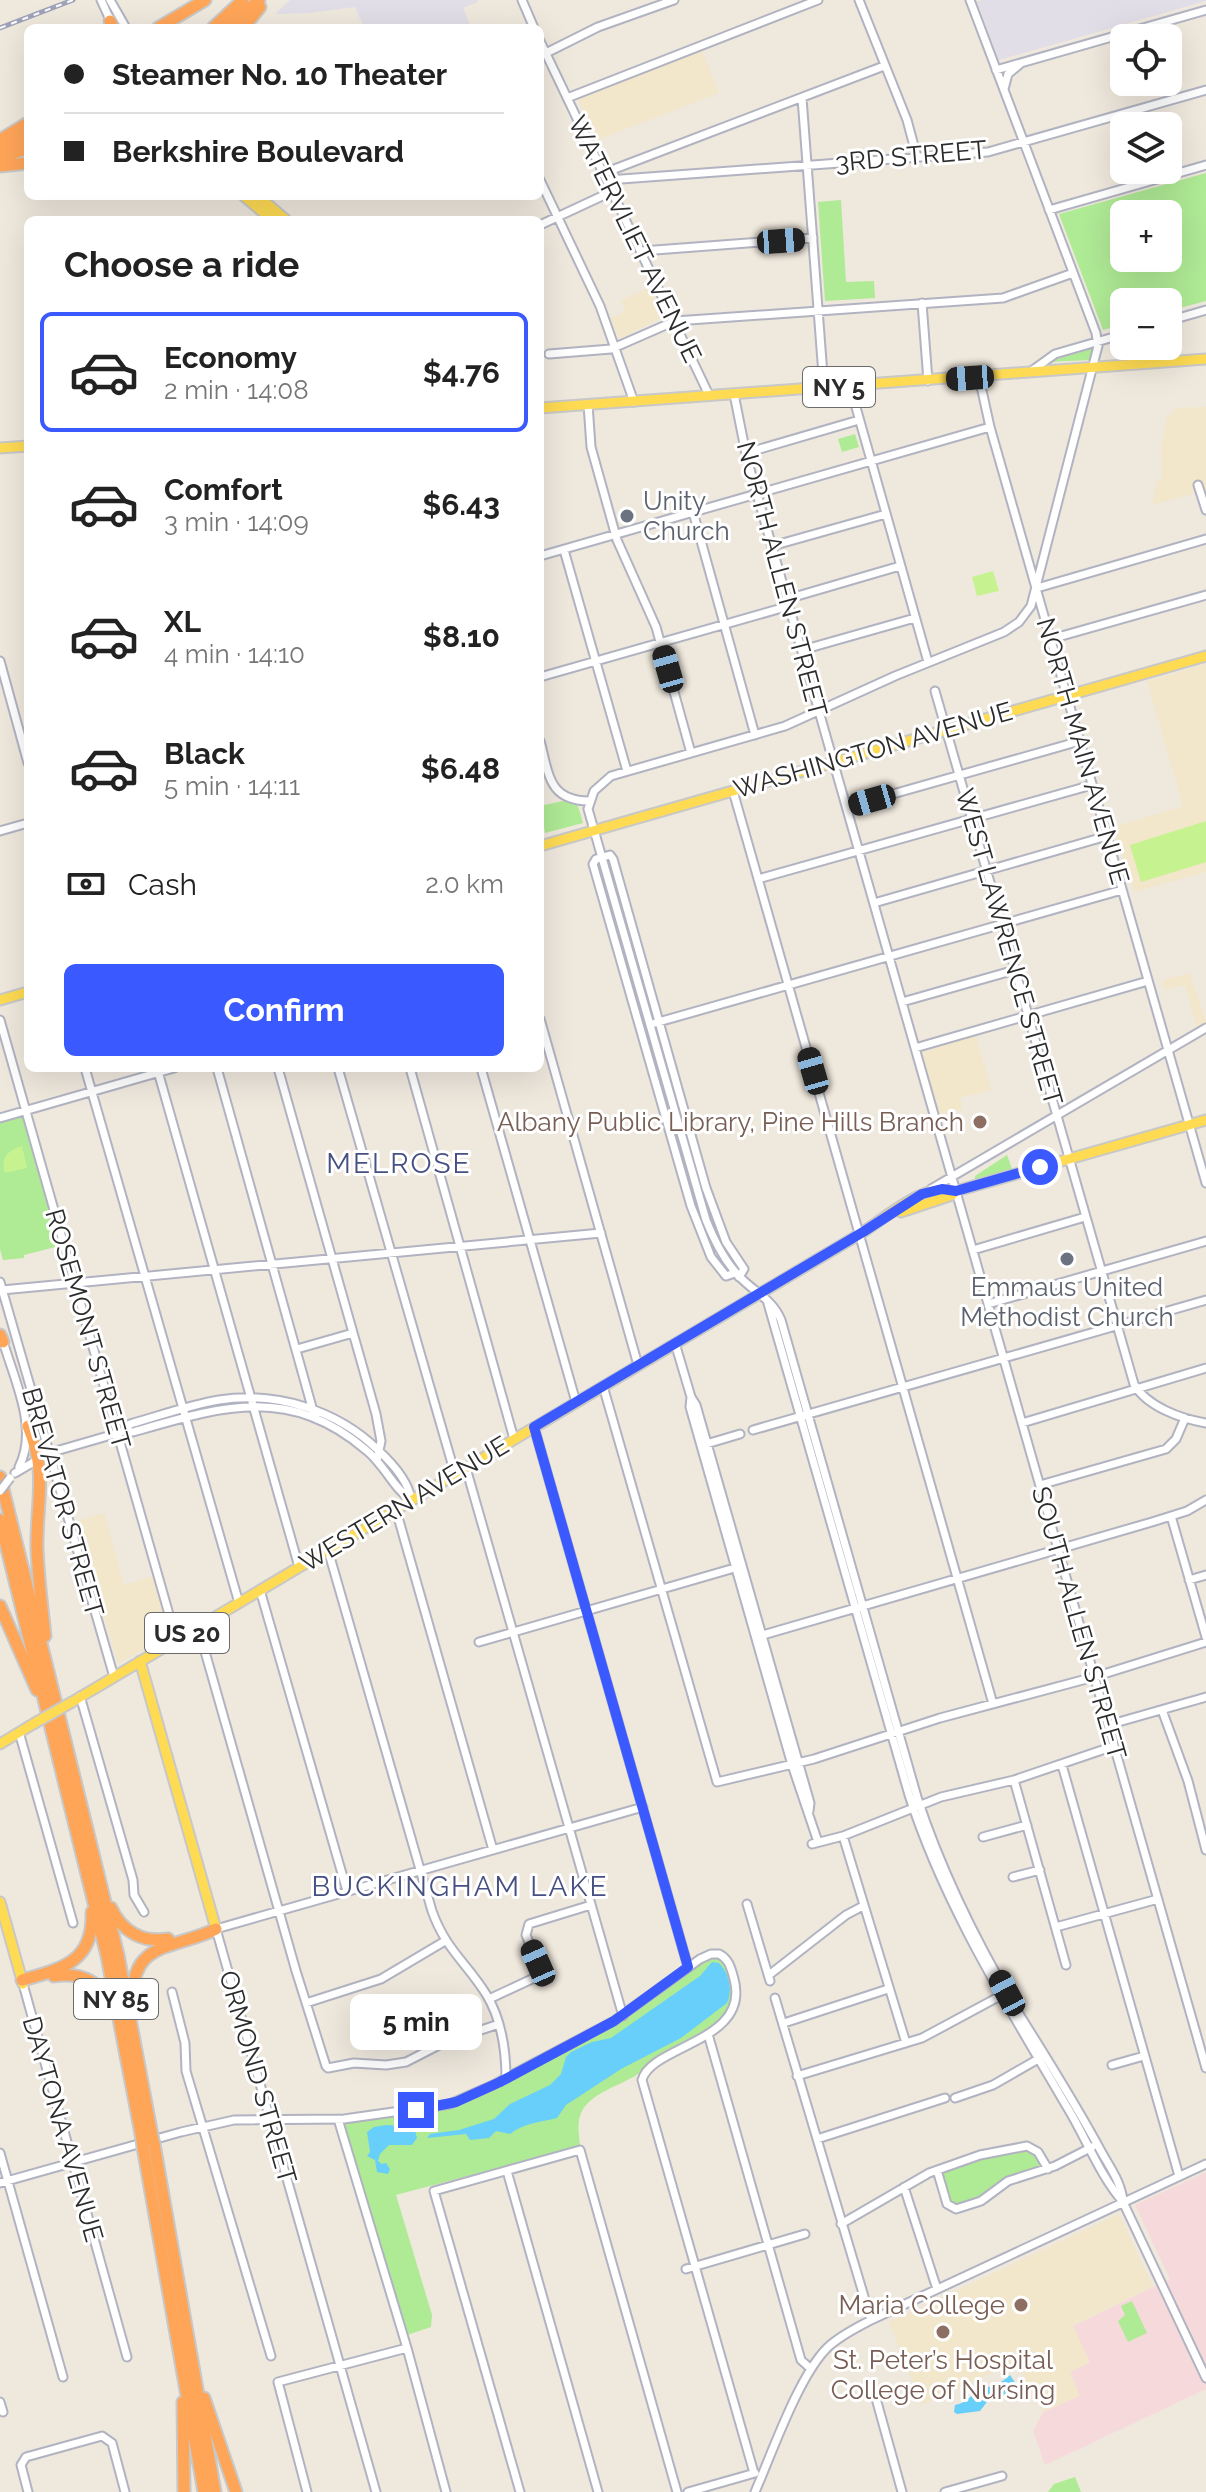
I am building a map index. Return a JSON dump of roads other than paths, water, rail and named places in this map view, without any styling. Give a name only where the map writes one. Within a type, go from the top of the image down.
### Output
[{"type":"highway","points":[[165,24],[205,0]]},
{"type":"highway","points":[[217,24],[243,0]]},
{"type":"highway","points":[[233,24],[259,0]]},
{"type":"highway","points":[[246,24],[266,0]]},
{"type":"highway","points":[[0,140],[24,125]]},
{"type":"highway","points":[[0,147],[24,138]]},
{"type":"highway","points":[[0,158],[24,149]]},
{"type":"highway","points":[[0,166],[24,163]]},
{"type":"highway","points":[[28,1426],[41,1455],[37,1552],[46,1646],[55,1699]]},
{"type":"highway","name":"NY 85","points":[[9,1476],[107,1956],[134,2061],[204,2492]]},
{"type":"highway","name":"NY 85","points":[[0,1520],[55,1744],[89,1859]]},
{"type":"highway","points":[[0,1534],[18,1591]]},
{"type":"highway","points":[[0,1606],[38,1693],[55,1744]]},
{"type":"highway","points":[[89,1859],[114,1915],[137,1936],[163,1940],[216,1929]]},
{"type":"highway","points":[[22,1982],[66,1966],[86,1946],[92,1917],[89,1859]]},
{"type":"highway","points":[[134,2061],[132,1995],[139,1969],[158,1948],[216,1929]]},
{"type":"highway","points":[[22,1982],[67,1974],[80,1976],[97,1985],[113,2005],[134,2061]]},
{"type":"highway","name":"NY 85","points":[[148,2142],[215,2492]]},
{"type":"highway","points":[[187,2333],[204,2399],[236,2492]]},
{"type":"highway","points":[[179,2346],[184,2492]]},
{"type":"main road","points":[[263,201],[281,216]]},
{"type":"main road","name":"NY 5","points":[[544,408],[1206,359]]},
{"type":"main road","points":[[0,448],[24,446]]},
{"type":"main road","name":"WASHINGTON AVENUE","points":[[544,845],[1206,656]]},
{"type":"main road","points":[[0,1000],[24,993]]},
{"type":"main road","name":"US 20","points":[[922,1194],[942,1189],[956,1191],[1206,1120]]},
{"type":"main road","name":"US 20","points":[[918,1205],[956,1191]]},
{"type":"main road","name":"WESTERN AVENUE","points":[[0,1744],[675,1343],[763,1296],[922,1194]]},
{"type":"main road","name":"WESTERN AVENUE","points":[[890,1215],[918,1205]]},
{"type":"main road","name":"ORMOND STREET","points":[[140,1661],[216,1929]]},
{"type":"main road","name":"DAYTONA AVENUE","points":[[0,1902],[22,1982]]},
{"type":"street","points":[[522,0],[532,24]]},
{"type":"street","points":[[544,55],[606,24],[674,0]]},
{"type":"street","points":[[567,98],[818,0]]},
{"type":"street","points":[[859,0],[907,120],[917,157]]},
{"type":"street","points":[[654,1024],[636,940],[612,858],[608,855],[601,857],[593,864],[687,1194],[699,1230],[717,1266],[727,1276],[737,1275],[744,1269],[726,1242],[680,1115],[654,1024],[626,943],[601,857],[593,830],[589,801],[602,781],[755,735],[819,712],[1012,627],[1030,608],[1094,367],[1097,342],[970,0]]},
{"type":"street","points":[[105,2],[112,24]]},
{"type":"street","points":[[105,2],[123,24]]},
{"type":"street","points":[[996,70],[1206,10]]},
{"type":"street","name":"WATERVLIET AVENUE","points":[[544,57],[606,176],[709,395]]},
{"type":"street","points":[[1004,92],[1008,74],[1022,62]]},
{"type":"street","points":[[606,176],[884,66]]},
{"type":"street","name":"3RD STREET","points":[[606,176],[986,152],[1206,90]]},
{"type":"street","points":[[802,98],[824,388]]},
{"type":"street","points":[[1049,210],[1206,165]]},
{"type":"street","points":[[544,188],[599,303],[634,402]]},
{"type":"street","points":[[544,223],[613,191]]},
{"type":"street","points":[[642,251],[813,238]]},
{"type":"street","points":[[549,354],[616,347],[675,321],[1003,298],[1073,273]]},
{"type":"street","points":[[922,303],[928,381]]},
{"type":"street","points":[[1182,317],[1206,310]]},
{"type":"street","points":[[1029,373],[1051,355],[1110,338]]},
{"type":"street","name":"NORTH MAIN AVENUE","points":[[979,377],[990,427],[1206,1183]]},
{"type":"street","points":[[850,386],[928,662]]},
{"type":"street","name":"NORTH ALLEN STREET","points":[[734,394],[757,494],[951,1178]]},
{"type":"street","points":[[588,404],[591,446],[616,535],[661,643],[691,753]]},
{"type":"street","points":[[746,453],[859,420]]},
{"type":"street","points":[[544,555],[990,427]]},
{"type":"street","points":[[1198,485],[1206,510]]},
{"type":"street","points":[[693,512],[755,735]]},
{"type":"street","points":[[772,546],[886,514]]},
{"type":"street","points":[[1037,588],[1206,539]]},
{"type":"street","points":[[564,550],[627,771]]},
{"type":"street","points":[[544,676],[724,625],[900,566]]},
{"type":"street","points":[[1051,639],[1206,595]]},
{"type":"street","points":[[802,650],[915,618]]},
{"type":"street","points":[[0,661],[24,748]]},
{"type":"street","name":"WEST LAWRENCE STREET","points":[[935,691],[1136,1388]]},
{"type":"street","points":[[847,807],[1080,741]]},
{"type":"street","points":[[544,754],[556,791],[568,798],[589,801]]},
{"type":"street","points":[[758,879],[1092,785]]},
{"type":"street","points":[[733,791],[993,1704]]},
{"type":"street","points":[[0,831],[24,824]]},
{"type":"street","points":[[874,903],[1107,836]]},
{"type":"street","points":[[640,1028],[1122,890]]},
{"type":"street","points":[[617,946],[636,940]]},
{"type":"street","points":[[902,1002],[1015,970]]},
{"type":"street","points":[[915,1048],[1148,981]]},
{"type":"street","name":"ROSEMONT STREET","points":[[0,1020],[75,1283],[122,1432],[176,1639]]},
{"type":"street","name":"WESTERN AVENUE","points":[[922,1194],[1206,1028]]},
{"type":"street","points":[[544,1033],[638,1365]]},
{"type":"street","points":[[86,1072],[239,1603]]},
{"type":"street","points":[[0,1118],[152,1072]]},
{"type":"street","points":[[159,1072],[299,1567]]},
{"type":"street","points":[[218,1072],[315,1414]]},
{"type":"street","points":[[279,1072],[380,1431],[379,1456]]},
{"type":"street","points":[[339,1072],[455,1474]]},
{"type":"street","points":[[411,1072],[514,1439]]},
{"type":"street","points":[[482,1072],[576,1402]]},
{"type":"street","points":[[666,1119],[680,1115]]},
{"type":"street","points":[[680,1115],[696,1191],[716,1244],[737,1275],[763,1296],[779,1316],[787,1356],[916,1807],[940,1866],[975,1942],[1004,1994],[1122,2190],[1123,2202],[1206,2378]]},
{"type":"street","name":"WESTERN AVENUE","points":[[918,1205],[942,1189],[951,1178]]},
{"type":"street","name":"SOUTH ALLEN STREET","points":[[951,1178],[1206,2068]]},
{"type":"street","points":[[687,1194],[706,1188]]},
{"type":"street","points":[[973,1250],[1085,1217]]},
{"type":"street","points":[[1,1286],[145,1277],[601,1233]]},
{"type":"street","points":[[988,1304],[1206,1241]]},
{"type":"street","name":"BREVATOR STREET","points":[[1,1286],[41,1455],[114,1677]]},
{"type":"street","points":[[753,1430],[1206,1300]]},
{"type":"street","points":[[297,1349],[353,1333]]},
{"type":"street","points":[[0,1491],[24,1457],[28,1426],[1,1336]]},
{"type":"street","points":[[675,1343],[696,1405],[704,1445],[795,1764],[810,1803],[815,1843],[843,1836],[947,1795],[1014,1780],[1114,1746]]},
{"type":"street","points":[[1022,1423],[1206,1368]]},
{"type":"street","points":[[603,1386],[717,1782],[795,1764],[940,1718],[1094,1677],[1206,1640],[1171,1516]]},
{"type":"street","points":[[1136,1388],[1157,1405],[1185,1418],[1206,1423]]},
{"type":"street","points":[[24,1457],[122,1432],[133,1432],[184,1413],[252,1402],[315,1414],[379,1456],[406,1484],[411,1500]]},
{"type":"street","points":[[1040,1485],[1166,1449],[1176,1439],[1185,1418]]},
{"type":"street","points":[[534,1427],[688,1967]]},
{"type":"street","points":[[704,1445],[740,1434]]},
{"type":"street","points":[[9,1476],[41,1455]]},
{"type":"street","points":[[466,1468],[623,2016]]},
{"type":"street","points":[[759,1636],[1171,1516],[1206,1500]]},
{"type":"street","points":[[396,1510],[493,1850]]},
{"type":"street","points":[[328,1550],[432,1911],[445,1941],[489,1999],[504,2047],[506,2079]]},
{"type":"street","points":[[479,1642],[739,1567]]},
{"type":"street","points":[[1189,1580],[1206,1575]]},
{"type":"street","points":[[260,1590],[347,1891]]},
{"type":"street","points":[[198,1627],[325,2065],[329,2068],[354,2063],[403,2063],[445,2042],[499,2024]]},
{"type":"street","points":[[1108,1725],[1206,1697]]},
{"type":"street","points":[[76,1699],[133,1880],[134,1895],[144,1912]]},
{"type":"street","points":[[1162,1710],[1188,1781],[1206,1850]]},
{"type":"street","points":[[19,1732],[73,1923]]},
{"type":"street","points":[[1062,1765],[1179,2176]]},
{"type":"street","points":[[1014,1780],[1066,1965]]},
{"type":"street","points":[[216,1929],[643,1807]]},
{"type":"street","points":[[983,1837],[1027,1825]]},
{"type":"street","points":[[843,1836],[906,2043]]},
{"type":"street","points":[[1013,1877],[1040,1870]]},
{"type":"street","points":[[1056,1927],[1158,1899]]},
{"type":"street","points":[[747,1904],[770,1978],[846,1915],[863,1906]]},
{"type":"street","points":[[489,1999],[538,1974],[538,1964],[526,1935],[529,1924],[591,1905]]},
{"type":"street","name":"ORMOND STREET","points":[[216,1929],[376,2492]]},
{"type":"street","points":[[306,2003],[381,1979],[445,1941]]},
{"type":"street","points":[[4,2182],[234,2120],[338,2119],[443,2106],[465,2099],[623,2016],[706,1955],[719,1954],[729,1963],[735,1981],[733,2010],[708,2034],[643,2074],[642,2083],[690,2268],[758,2474]]},
{"type":"street","name":"DAYTONA AVENUE","points":[[22,1982],[127,2357]]},
{"type":"street","points":[[784,2023],[888,1989]]},
{"type":"street","points":[[172,1992],[185,2043],[186,2071],[201,2127],[271,2356]]},
{"type":"street","points":[[797,2076],[935,2032],[1004,1994]]},
{"type":"street","points":[[775,1998],[871,2320]]},
{"type":"street","points":[[708,2034],[801,2360],[811,2369]]},
{"type":"street","points":[[1112,2065],[1144,2056]]},
{"type":"street","points":[[955,2098],[993,2085],[1042,2057]]},
{"type":"street","points":[[817,2139],[945,2098]]},
{"type":"street","points":[[338,2119],[407,2348],[446,2492]]},
{"type":"street","points":[[841,2224],[937,2170],[980,2155],[1023,2146],[1037,2151],[1048,2169]]},
{"type":"street","points":[[937,2170],[947,2204],[956,2209],[981,2201],[1005,2182],[1048,2169],[1094,2146]]},
{"type":"street","points":[[520,2492],[434,2191],[580,2150],[677,2492]]},
{"type":"street","points":[[0,2153],[4,2182],[63,2377]]},
{"type":"street","points":[[755,2492],[758,2474],[811,2369],[836,2341],[871,2320],[1206,2164]]},
{"type":"street","points":[[507,2171],[598,2492]]},
{"type":"street","points":[[904,2187],[937,2289]]},
{"type":"street","points":[[690,2268],[805,2234]]},
{"type":"street","points":[[307,2492],[278,2382],[407,2348]]},
{"type":"street","points":[[872,2384],[902,2492]]},
{"type":"street","points":[[0,2402],[3,2412]]},
{"type":"street","points":[[28,2492],[21,2465],[26,2457],[102,2436],[112,2443],[125,2492]]},
{"type":"street","points":[[688,2492],[758,2474]]},
{"type":"street","points":[[945,2492],[1002,2476]]},
{"type":"water","points":[[712,1962],[719,1963],[728,1977],[730,1993],[727,2003],[681,2038],[621,2069],[566,2105],[557,2118],[527,2125],[510,2134],[496,2131],[489,2138],[470,2140],[466,2134],[427,2138],[430,2134],[459,2130],[494,2119],[510,2104],[550,2085],[561,2074],[566,2057],[571,2052],[592,2042],[611,2038],[700,1976]]},
{"type":"water","points":[[386,2125],[414,2127],[417,2138],[412,2145],[389,2145],[380,2154],[378,2161],[386,2163],[390,2169],[388,2174],[377,2172],[375,2160],[367,2156],[370,2152],[367,2132]]},
{"type":"water","points":[[1010,2375],[1018,2387],[1015,2392],[990,2398],[980,2411],[954,2412],[955,2405]]},
{"type":"railway","points":[[0,28],[73,0]]},
{"type":"place","name":"Unity Church","points":[[627,516]]},
{"type":"place","name":"Albany Public Library, Pine Hills Branch","points":[[980,1122]]},
{"type":"place","name":"Emmaus United Methodist Church","points":[[1067,1259]]},
{"type":"place","name":"Maria College","points":[[1021,2305]]},
{"type":"place","name":"St. Peter’s Hospital College of Nursing","points":[[943,2332]]},
{"type":"district","name":"MELROSE","points":[[399,1163]]},
{"type":"district","name":"BUCKINGHAM LAKE","points":[[460,1886]]}]
